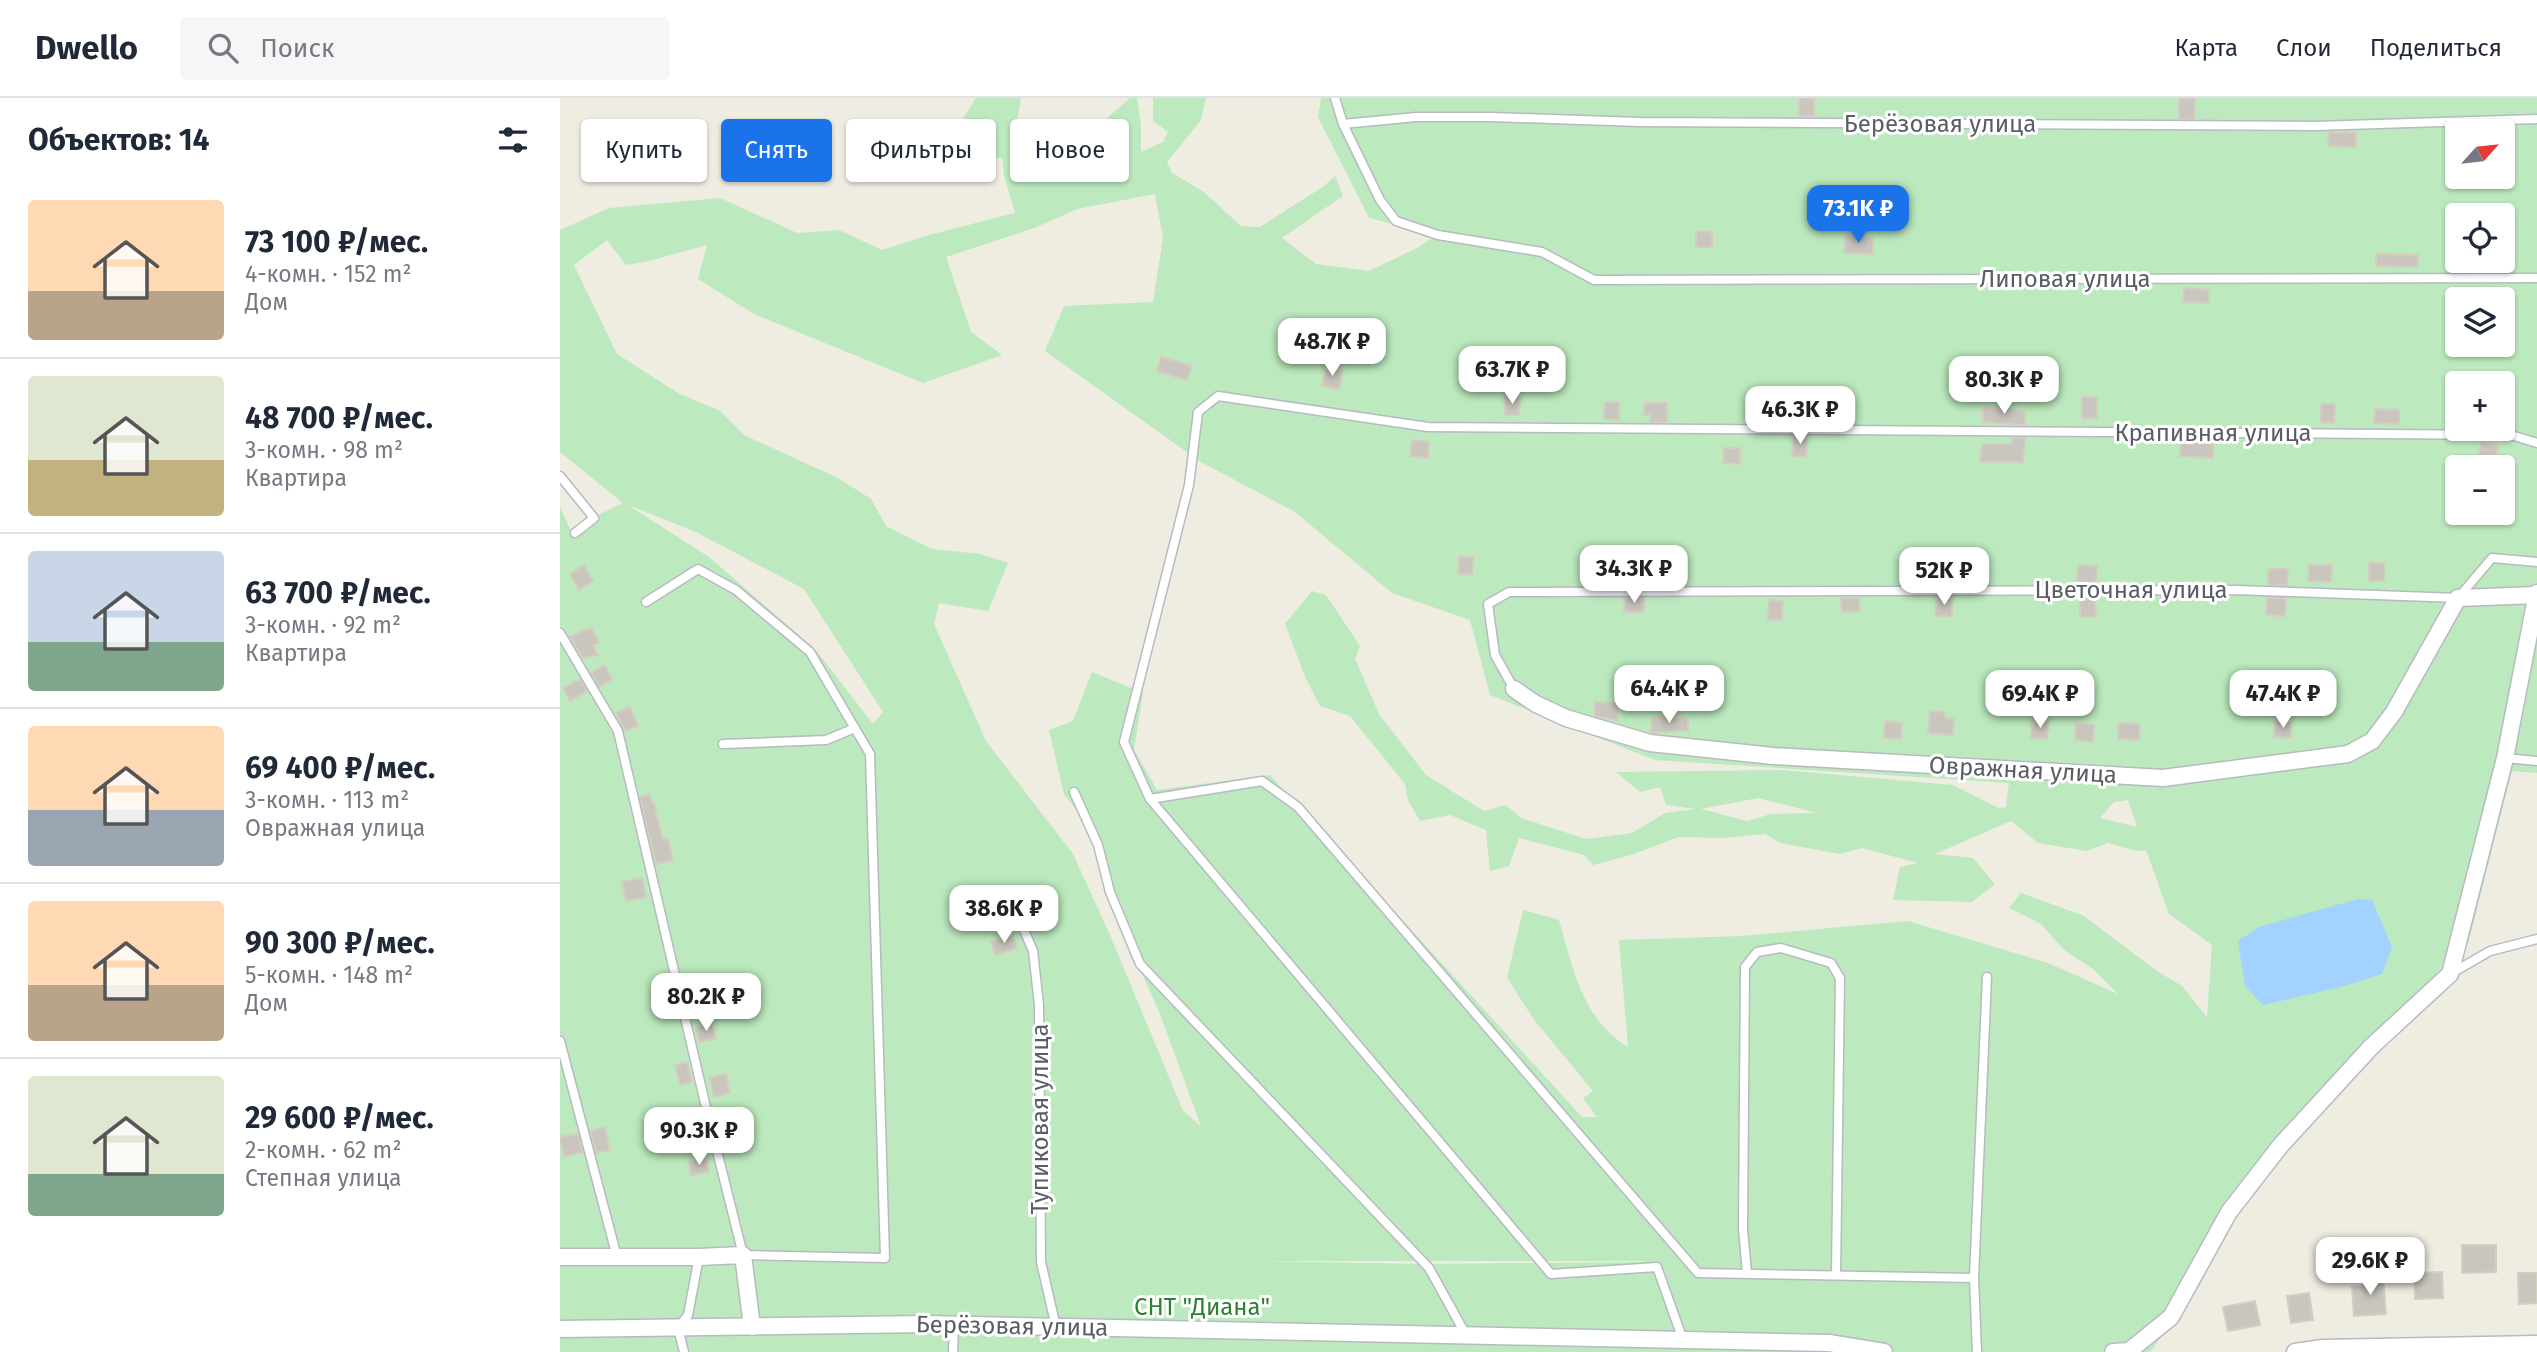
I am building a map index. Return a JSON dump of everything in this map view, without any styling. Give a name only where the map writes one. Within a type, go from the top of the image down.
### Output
[{"type":"street","points":[[2124,1352],[2171,1317],[2229,1212],[2281,1145],[2371,1047],[2450,974],[2505,758],[2537,594],[2459,598]]},
{"type":"street","name":"Овражная улица","points":[[1514,689],[1535,704],[1566,718],[1650,743],[1773,756],[2163,778],[2348,754],[2372,741],[2394,712],[2459,598]]},
{"type":"street","points":[[560,1257],[744,1255],[752,1327]]},
{"type":"street","name":"Берёзовая улица","points":[[560,1329],[954,1325],[1829,1343],[1884,1352]]},
{"type":"street","points":[[2295,1352],[2322,1348],[2450,1348],[2537,1344]]},
{"type":"lane","points":[[1335,98],[1343,124]]},
{"type":"lane","name":"Берёзовая улица","points":[[1343,124],[1416,117],[1639,122],[2288,125],[2537,119]]},
{"type":"lane","name":"Липовая улица","points":[[1343,124],[1380,200],[1396,221],[1438,235],[1542,252],[1594,280],[2537,278]]},
{"type":"lane","name":"Крапивная улица","points":[[1150,799],[1124,742],[1189,485],[1198,412],[1218,396],[1428,428],[2511,435],[2537,443]]},
{"type":"lane","points":[[560,476],[594,518],[575,533]]},
{"type":"lane","points":[[2459,598],[2492,558],[2537,562]]},
{"type":"lane","points":[[560,633],[618,731],[705,1103],[744,1255],[885,1258],[870,754],[810,652],[736,590],[698,569],[646,602]]},
{"type":"lane","name":"Цветочная улица","points":[[1514,689],[1494,655],[1488,604],[1509,592],[2236,590],[2459,598]]},
{"type":"lane","points":[[723,744],[826,740],[855,729]]},
{"type":"lane","points":[[2505,758],[2537,761]]},
{"type":"lane","points":[[1150,799],[1262,781],[1298,807],[1698,1272],[1974,1278]]},
{"type":"lane","points":[[1074,792],[1098,845],[1110,892],[1140,964],[1429,1268],[1466,1335]]},
{"type":"lane","points":[[1150,799],[1551,1273],[1657,1267],[1683,1340]]},
{"type":"lane","name":"Тупиковая улица","points":[[1017,913],[1033,951],[1040,1005],[1041,1262],[1056,1327]]},
{"type":"lane","points":[[2450,974],[2490,951],[2537,939]]},
{"type":"lane","points":[[1747,1273],[1743,1229],[1745,967],[1757,952],[1780,948],[1831,963],[1840,978],[1836,1275]]},
{"type":"lane","points":[[1977,1352],[1974,1278],[1987,977]]},
{"type":"lane","points":[[560,1041],[617,1257]]},
{"type":"lane","points":[[684,1352],[678,1328],[688,1315],[699,1257]]},
{"type":"lane","points":[[953,1352],[954,1325]]},
{"type":"green space","name":"СНТ \"Диана\"","points":[[976,98],[1021,98],[1018,119],[1010,119],[1010,182],[1129,182],[1129,119],[1106,119],[1130,98],[1137,98],[1141,152],[1163,142],[1168,132],[1153,121],[1153,98],[1206,98],[1201,120],[1167,162],[1172,173],[1204,192],[1241,226],[1260,227],[1335,176],[1343,196],[1282,238],[1316,264],[1369,271],[1417,248],[1437,235],[1369,218],[1318,117],[1321,98],[2537,98],[2537,773],[2512,771],[2468,944],[2444,993],[2375,1050],[2268,1167],[2228,1230],[2200,1285],[2150,1352],[560,1352],[560,507],[570,529],[623,503],[560,452],[560,230],[609,208],[720,198],[797,233],[839,230],[882,250],[1015,213],[1002,158],[996,158],[996,119],[963,119]],"holes":[[[1155,194],[1163,238],[1153,302],[1064,306],[1045,351],[1201,462],[1295,512],[1392,593],[1470,620],[1490,695],[1655,760],[2009,783],[2006,807],[1999,808],[1953,785],[1782,770],[1616,772],[1640,792],[1660,787],[1666,805],[1696,809],[1665,813],[1632,833],[1586,839],[1521,818],[1506,805],[1484,811],[1426,775],[1379,714],[1355,659],[1360,646],[1326,595],[1312,591],[1285,624],[1306,679],[1320,706],[1350,716],[1405,784],[1408,800],[1420,821],[1450,815],[1486,830],[1490,871],[1509,866],[1519,838],[1584,855],[1593,865],[1631,855],[1679,837],[1724,838],[1765,834],[1780,843],[1840,854],[1862,848],[1918,863],[1900,867],[1893,900],[1972,902],[1995,884],[1973,858],[1935,854],[2011,821],[2038,843],[2087,851],[2108,843],[2137,851],[2146,850],[2169,914],[2212,945],[2207,1017],[2182,986],[2157,971],[2084,916],[2021,893],[2009,908],[2041,924],[2064,950],[2093,969],[2118,994],[2048,963],[1908,921],[1742,936],[1619,940],[1628,1047],[1612,1035],[1590,1007],[1575,974],[1559,920],[1523,910],[1507,978],[1535,1021],[1593,1091],[1583,1098],[1597,1117],[1582,1117],[1270,775],[1157,790],[1134,750],[1143,693],[1092,672],[1073,721],[1049,730],[1064,794],[1092,829],[1129,944],[1160,1014],[1201,1126],[1183,1111],[1110,935],[1073,854],[986,741],[934,624],[939,603],[988,611],[1008,563],[980,554],[932,549],[886,526],[871,499],[838,478],[744,435],[720,411],[678,393],[617,354],[574,265],[607,240],[626,265],[707,245],[698,279],[754,314],[923,383],[1002,355],[971,332],[946,257],[1037,227],[1077,209]],[[628,505],[696,532],[804,589],[883,712],[873,724],[815,649],[709,557]],[[1758,798],[1817,813],[1771,814],[1747,821],[1701,809]],[[2128,800],[2137,827],[2100,818],[2114,802]],[[1254,1261],[1644,1261],[1423,1264]]]},
{"type":"water","points":[[2358,899],[2372,900],[2392,947],[2382,974],[2263,1005],[2245,986],[2238,941],[2259,927]]},
{"type":"building","points":[[1799,98],[1814,98],[1814,116],[1799,116]]},
{"type":"building","points":[[2179,98],[2195,99],[2194,119],[2179,119]]},
{"type":"building","points":[[2329,132],[2356,133],[2356,147],[2328,146]]},
{"type":"building","points":[[1696,231],[1712,232],[1712,247],[1696,247]]},
{"type":"building","points":[[1845,235],[1873,238],[1873,254],[1844,253]]},
{"type":"building","points":[[2376,254],[2418,255],[2417,267],[2376,266]]},
{"type":"building","points":[[2184,288],[2209,290],[2209,303],[2183,302]]},
{"type":"building","points":[[1161,357],[1192,366],[1187,380],[1157,371]]},
{"type":"building","points":[[1326,368],[1343,371],[1339,389],[1322,386]]},
{"type":"building","points":[[1505,397],[1520,398],[1519,415],[1505,415]]},
{"type":"building","points":[[2082,397],[2097,397],[2097,418],[2082,418]]},
{"type":"building","points":[[1605,402],[1619,402],[1619,420],[1604,419]]},
{"type":"building","points":[[1645,403],[1667,403],[1667,422],[1650,422],[1650,415],[1644,415]]},
{"type":"building","points":[[2321,404],[2335,404],[2334,423],[2321,422]]},
{"type":"building","points":[[1820,407],[1843,408],[1843,423],[1820,422]]},
{"type":"building","points":[[1983,407],[2025,411],[2025,425],[1983,422]]},
{"type":"building","points":[[2375,409],[2399,410],[2399,424],[2374,423]]},
{"type":"building","points":[[1794,436],[1807,436],[1806,457],[1792,456]]},
{"type":"building","points":[[2012,438],[2025,438],[2023,462],[1980,462],[1982,444],[2011,444]]},
{"type":"building","points":[[1412,440],[1429,442],[1428,458],[1410,456]]},
{"type":"building","points":[[2180,441],[2213,442],[2213,458],[2180,456]]},
{"type":"building","points":[[2481,442],[2498,445],[2497,455],[2479,455]]},
{"type":"building","points":[[1724,448],[1740,448],[1740,464],[1723,463]]},
{"type":"building","points":[[1459,557],[1474,557],[1472,575],[1458,574]]},
{"type":"building","points":[[1647,560],[1666,561],[1666,577],[1646,577]]},
{"type":"building","points":[[2369,563],[2385,563],[2384,581],[2369,581]]},
{"type":"building","points":[[584,565],[593,581],[579,590],[570,574]]},
{"type":"building","points":[[1939,565],[1953,566],[1953,584],[1938,584]]},
{"type":"building","points":[[2078,565],[2097,566],[2096,584],[2080,584],[2080,580],[2077,580]]},
{"type":"building","points":[[2309,565],[2332,565],[2331,582],[2308,581]]},
{"type":"building","points":[[2268,569],[2288,569],[2287,585],[2268,585]]},
{"type":"building","points":[[1937,597],[1952,597],[1952,617],[1935,616]]},
{"type":"building","points":[[2080,597],[2095,597],[2096,617],[2080,617]]},
{"type":"building","points":[[1625,598],[1644,598],[1644,612],[1624,612]]},
{"type":"building","points":[[1841,598],[1859,598],[1860,611],[1842,612]]},
{"type":"building","points":[[2267,598],[2286,598],[2285,616],[2266,615]]},
{"type":"building","points":[[1769,600],[1783,601],[1782,620],[1768,620]]},
{"type":"building","points":[[591,628],[599,642],[593,645],[598,655],[583,658],[570,637]]},
{"type":"building","points":[[605,665],[612,679],[599,687],[591,673]]},
{"type":"building","points":[[580,679],[587,691],[570,701],[563,688]]},
{"type":"building","points":[[1595,702],[1618,703],[1617,720],[1595,716]]},
{"type":"building","points":[[630,707],[638,726],[625,731],[616,713]]},
{"type":"building","points":[[1930,711],[1945,712],[1945,718],[1954,719],[1953,735],[1928,733]]},
{"type":"building","points":[[1652,717],[1688,718],[1688,731],[1651,732]]},
{"type":"building","points":[[1885,721],[1902,723],[1901,739],[1884,738]]},
{"type":"building","points":[[2275,721],[2291,722],[2291,738],[2274,737]]},
{"type":"building","points":[[2032,722],[2048,722],[2047,739],[2031,738]]},
{"type":"building","points":[[2076,723],[2094,725],[2093,742],[2075,740]]},
{"type":"building","points":[[2119,723],[2140,724],[2139,740],[2118,739]]},
{"type":"building","points":[[650,795],[663,840],[668,839],[673,860],[656,864],[640,797]]},
{"type":"building","points":[[642,878],[646,897],[626,901],[622,882]]},
{"type":"building","points":[[1013,936],[1017,948],[995,955],[991,942]]},
{"type":"building","points":[[712,1023],[716,1038],[699,1042],[696,1027]]},
{"type":"building","points":[[687,1062],[692,1082],[680,1085],[675,1065]]},
{"type":"building","points":[[726,1074],[730,1093],[714,1097],[710,1078]]},
{"type":"building","points":[[697,1107],[699,1119],[691,1121],[693,1130],[681,1133],[676,1111]]},
{"type":"building","points":[[740,1117],[743,1132],[723,1136],[720,1121]]},
{"type":"building","points":[[605,1127],[610,1150],[596,1153],[590,1131]]},
{"type":"building","points":[[578,1134],[583,1152],[564,1157],[560,1137]]},
{"type":"building","points":[[707,1159],[709,1172],[691,1175],[689,1162]]},
{"type":"building","points":[[2462,1245],[2496,1245],[2496,1272],[2462,1273]]},
{"type":"building","points":[[2442,1272],[2443,1298],[2415,1299],[2414,1273]]},
{"type":"building","points":[[2518,1273],[2537,1273],[2537,1303],[2519,1304]]},
{"type":"building","points":[[2383,1276],[2386,1314],[2354,1316],[2352,1287],[2364,1286],[2363,1277]]},
{"type":"building","points":[[2309,1293],[2313,1320],[2291,1323],[2287,1296]]},
{"type":"building","points":[[2255,1301],[2260,1325],[2228,1331],[2223,1307]]}]
